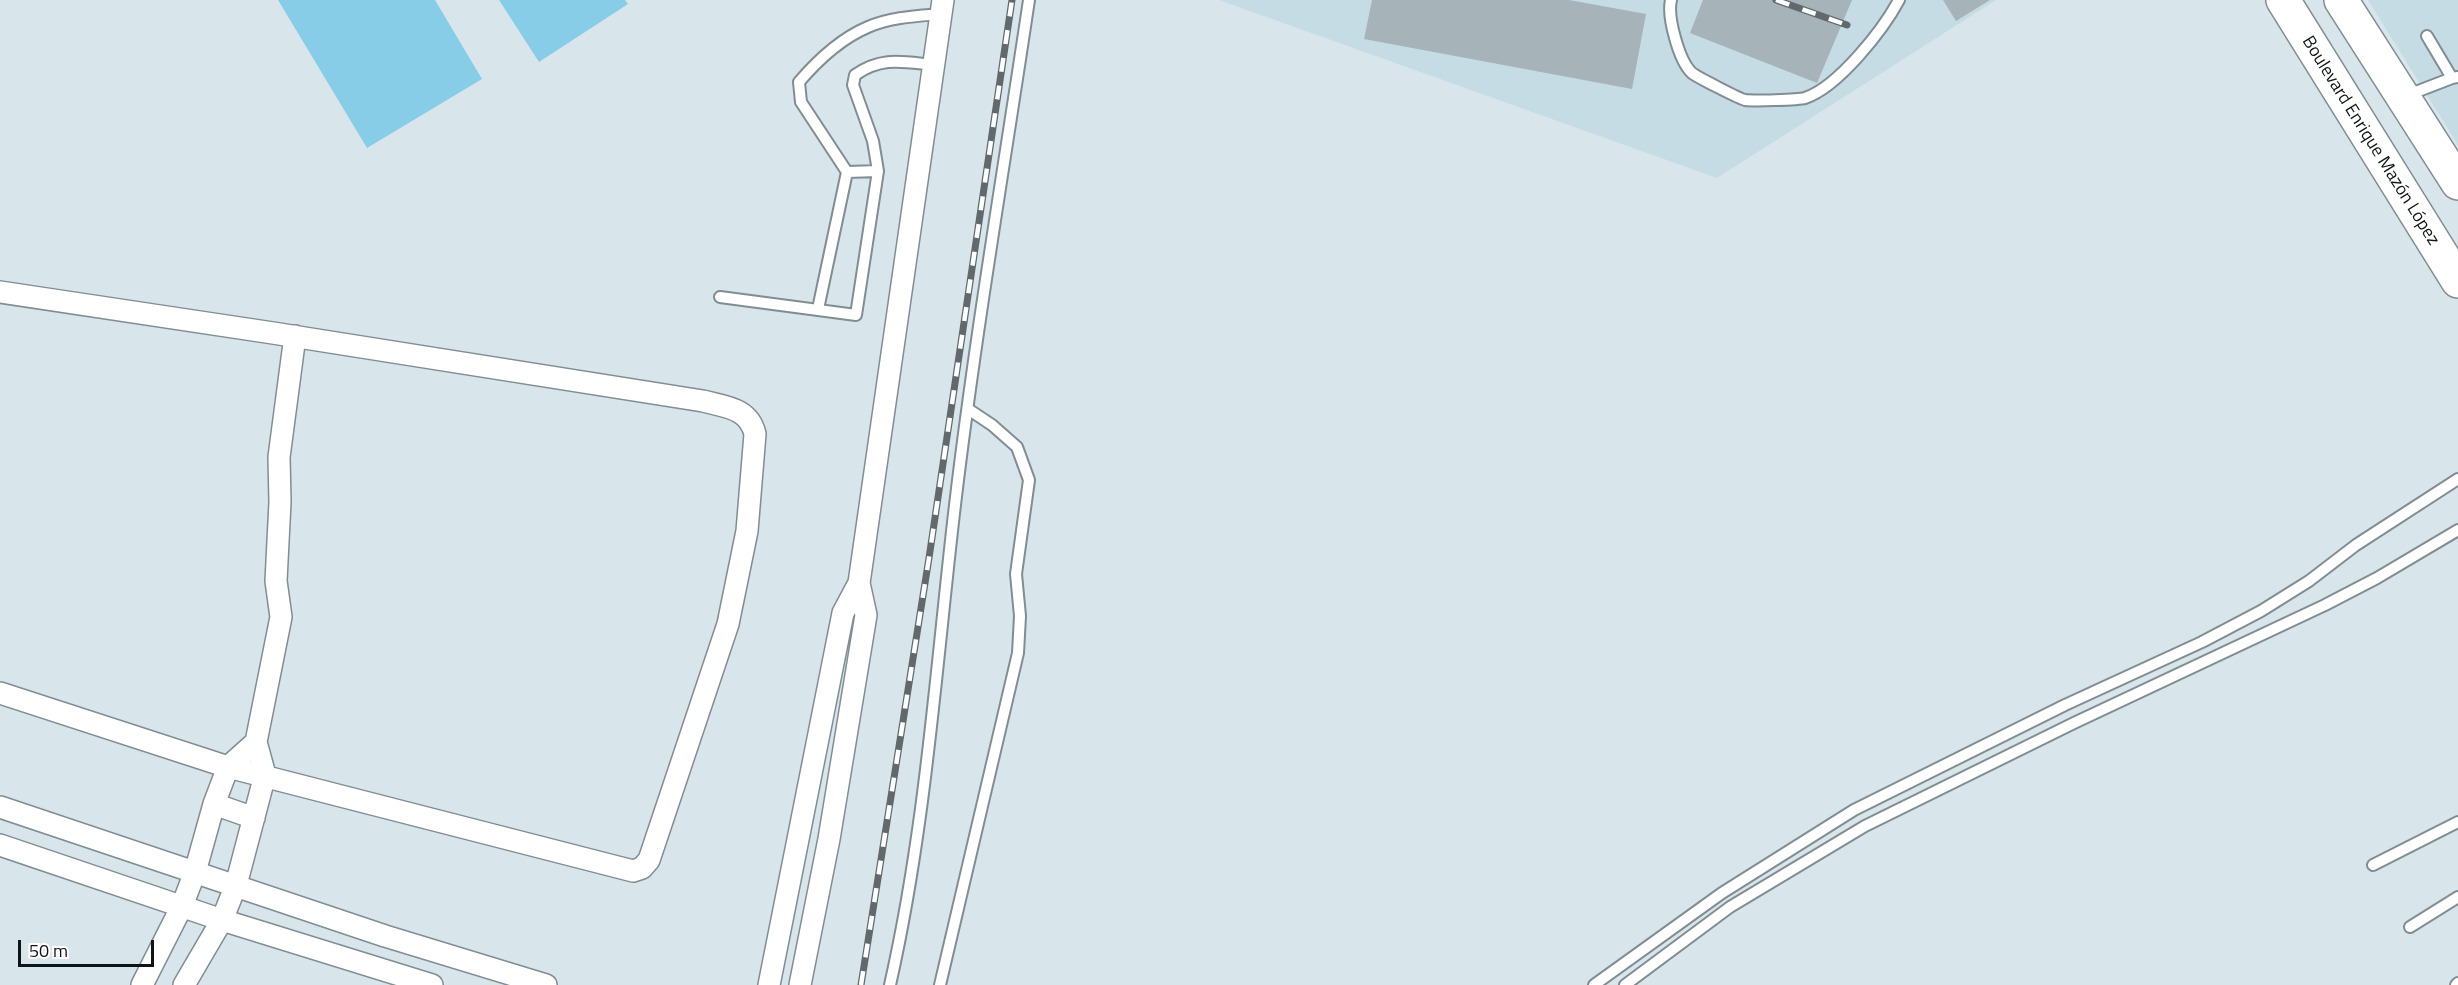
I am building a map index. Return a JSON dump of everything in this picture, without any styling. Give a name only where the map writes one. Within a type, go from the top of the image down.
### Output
[{"type":"main road","name":"Boulevard Enrique Mazón López","points":[[2283,0],[2458,281]]},
{"type":"main road","points":[[2341,0],[2458,183]]},
{"type":"street","points":[[769,985],[843,613],[859,583],[942,7]]},
{"type":"street","points":[[0,292],[295,336],[729,407],[742,411],[753,424],[754,444],[747,531],[728,624],[650,860],[642,868],[633,871],[228,767],[0,693]]},
{"type":"street","points":[[184,985],[222,920],[236,885],[265,775],[256,742],[281,617],[276,581],[280,502],[279,457],[295,336]]},
{"type":"street","points":[[800,985],[830,839],[866,615],[859,583]]},
{"type":"street","points":[[141,985],[182,906],[228,767],[256,742]]},
{"type":"street","points":[[214,804],[254,818]]},
{"type":"street","points":[[0,807],[385,936],[546,985]]},
{"type":"street","points":[[0,845],[222,920],[432,985]]},
{"type":"street","points":[[373,967],[385,936]]},
{"type":"street","points":[[762,985],[775,958]]},
{"type":"lane","points":[[890,985],[906,912],[930,753],[942,615],[968,409],[1029,0]]},
{"type":"lane","points":[[1671,0],[1669,10],[1676,42],[1692,73],[1744,100],[1804,99],[1831,83],[1853,62],[1899,0]]},
{"type":"lane","points":[[818,309],[847,172],[801,102],[799,82],[811,68],[867,27],[942,7]]},
{"type":"lane","points":[[2403,97],[2455,77],[2427,36]]},
{"type":"lane","points":[[720,297],[856,315],[878,171],[873,141],[853,85],[855,75],[869,65],[889,61],[934,65]]},
{"type":"lane","points":[[847,172],[878,171]]},
{"type":"lane","points":[[940,985],[1018,653],[1020,616],[1016,574],[1029,480],[1017,447],[992,424],[968,409]]},
{"type":"lane","points":[[1594,985],[1722,892],[1854,810],[2010,732],[2202,642],[2261,611],[2309,581],[2356,545],[2458,478]]},
{"type":"lane","points":[[1625,985],[1730,908],[1865,826],[2325,605],[2377,578],[2458,530]]},
{"type":"lane","points":[[2010,732],[2020,750]]},
{"type":"lane","points":[[2373,865],[2458,822]]},
{"type":"lane","points":[[2410,927],[2458,897]]},
{"type":"shaded area","points":[[278,0],[435,0],[482,79],[367,148]]},
{"type":"shaded area","points":[[499,0],[625,0],[628,4],[539,62]]},
{"type":"shaded area","points":[[1219,0],[1996,0],[1717,178]]},
{"type":"shaded area","points":[[2368,0],[2458,0],[2458,145]]},
{"type":"building","points":[[1372,0],[1569,0],[1646,14],[1632,89],[1364,39]]},
{"type":"building","points":[[1703,0],[1852,0],[1817,83],[1690,33]]},
{"type":"building","points":[[1943,0],[1990,0],[1956,21]]},
{"type":"railway","points":[[861,985],[929,558],[1012,0]]},
{"type":"railway","points":[[1776,0],[1847,25]]}]
